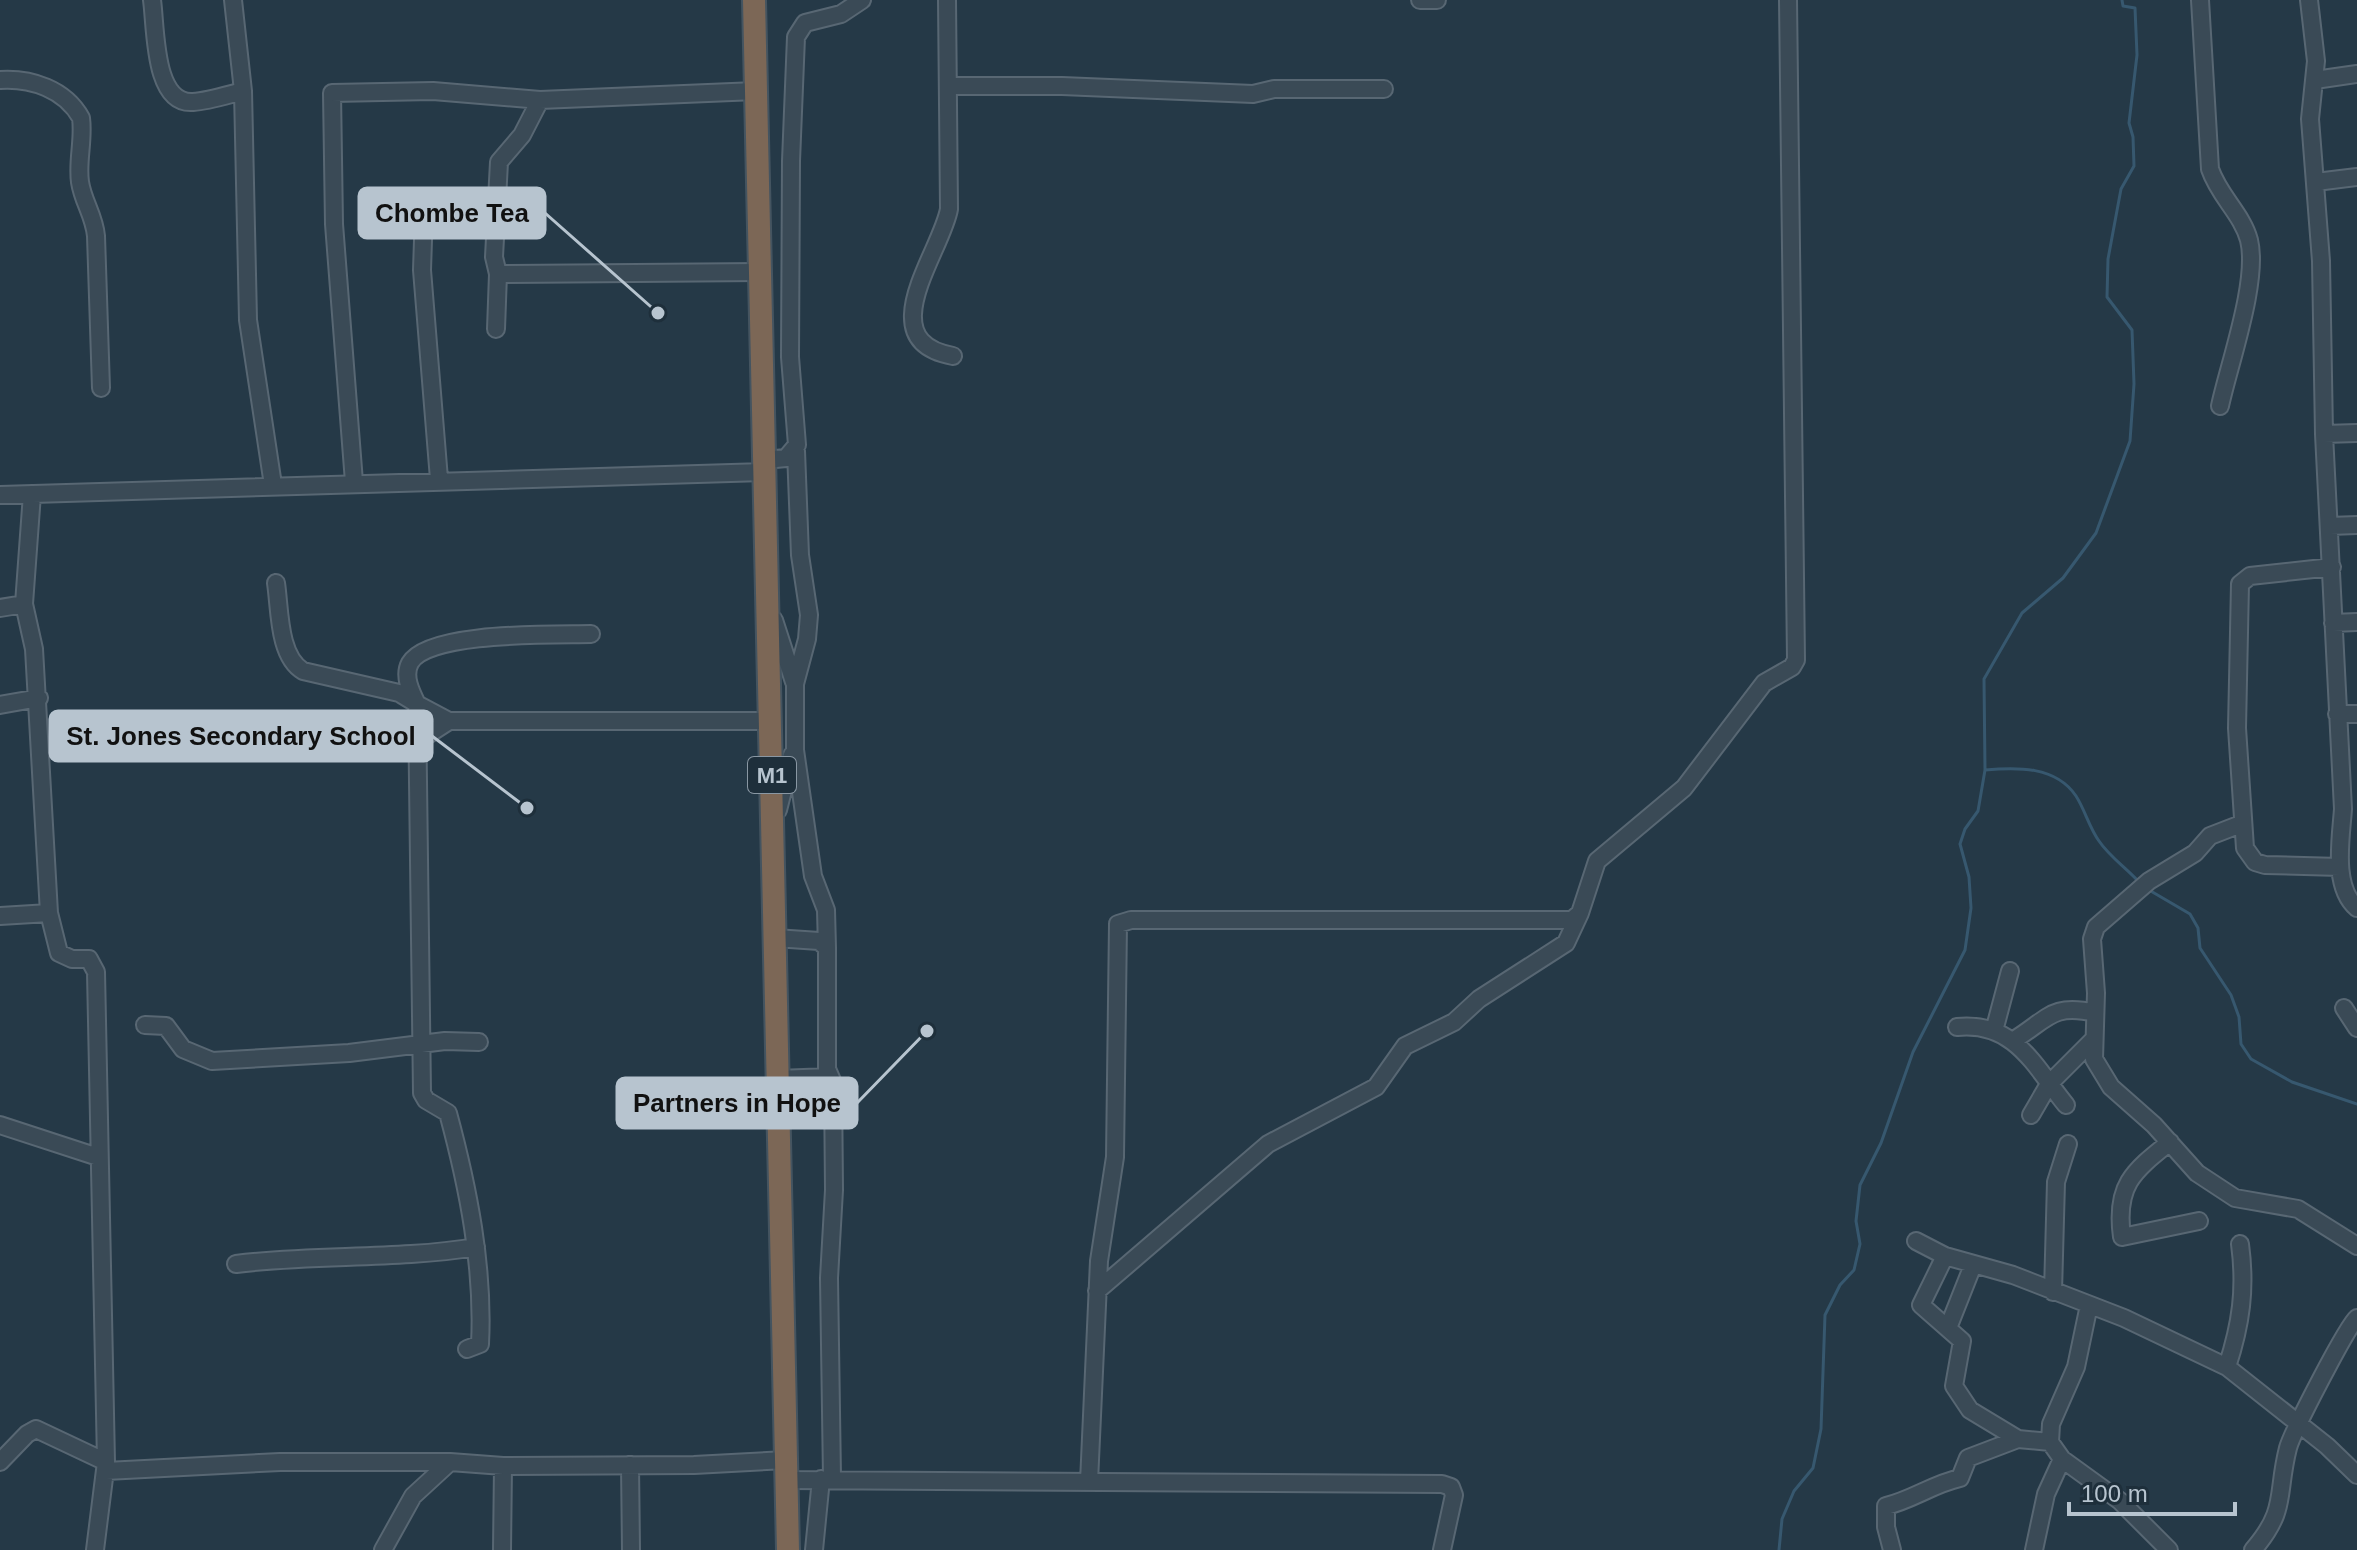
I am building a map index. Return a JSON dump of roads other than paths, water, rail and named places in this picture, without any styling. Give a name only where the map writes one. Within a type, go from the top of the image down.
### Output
[{"type":"highway","name":"M1","points":[[754,0],[788,1550]]},
{"type":"street","points":[[152,0],[159,60],[169,91],[178,100],[191,103],[243,91]]},
{"type":"street","points":[[233,0],[243,91],[248,320],[273,485]]},
{"type":"street","points":[[814,1550],[827,1479],[829,1278],[834,1190],[833,1083],[829,1077],[826,910],[813,876],[795,750],[795,684],[807,639],[809,615],[800,555],[790,342],[791,161],[796,37],[805,23],[850,10],[862,0]]},
{"type":"street","points":[[947,0],[949,209],[941,240],[918,280],[913,302],[919,336],[935,353],[953,356]]},
{"type":"street","points":[[1420,0],[1437,0]]},
{"type":"street","points":[[1097,1291],[1268,1144],[1376,1087],[1405,1046],[1454,1022],[1479,999],[1566,943],[1580,913],[1597,861],[1684,788],[1764,683],[1792,667],[1796,660],[1788,0]]},
{"type":"street","points":[[2200,0],[2210,169],[2216,187],[2242,222],[2249,243],[2241,330],[2220,406]]},
{"type":"street","points":[[2309,0],[2315,80],[2310,119],[2316,182],[2337,714],[2350,810],[2340,867],[2349,895],[2357,908]]},
{"type":"street","points":[[2315,80],[2357,74]]},
{"type":"street","points":[[0,80],[23,79],[51,89],[81,118],[79,178],[85,206],[94,218],[96,236],[101,388]]},
{"type":"street","points":[[949,86],[1253,94],[1274,89],[1384,89]]},
{"type":"street","points":[[354,482],[334,224],[332,93],[433,91],[540,100],[756,91]]},
{"type":"street","points":[[496,329],[498,274],[494,257],[499,162],[522,135],[540,100]]},
{"type":"street","points":[[2316,182],[2357,177]]},
{"type":"street","points":[[424,210],[422,270],[439,479]]},
{"type":"street","points":[[498,274],[761,272]]},
{"type":"street","points":[[2324,434],[2357,433]]},
{"type":"street","points":[[0,495],[439,479],[578,479],[765,466],[796,451]]},
{"type":"street","points":[[32,494],[24,604],[34,649],[39,698],[49,913],[59,953],[65,958],[89,959],[96,972],[106,1467],[95,1550]]},
{"type":"street","points":[[2330,526],[2357,525]]},
{"type":"street","points":[[2332,567],[2250,576],[2240,584],[2237,728],[2241,824],[2245,848],[2255,862],[2278,867],[2340,867]]},
{"type":"street","points":[[276,583],[288,654],[293,665],[303,671],[399,693],[449,721],[771,721]]},
{"type":"street","points":[[768,592],[778,638],[795,684]]},
{"type":"street","points":[[0,608],[24,604]]},
{"type":"street","points":[[2333,623],[2357,622]]},
{"type":"street","points":[[467,1349],[480,1344],[483,1297],[476,1247],[448,1113],[426,1100],[422,1093],[417,704],[407,674],[410,663],[428,649],[512,636],[591,634]]},
{"type":"street","points":[[0,705],[39,698]]},
{"type":"street","points":[[2337,714],[2357,714]]},
{"type":"street","points":[[418,741],[449,721]]},
{"type":"street","points":[[773,835],[795,750]]},
{"type":"street","points":[[2241,824],[2210,836],[2187,860],[2149,881],[2096,927],[2092,939],[2094,1059],[2103,1078],[2170,1142],[2197,1173],[2235,1198],[2298,1209],[2357,1246]]},
{"type":"street","points":[[0,916],[49,913]]},
{"type":"street","points":[[1089,1482],[1097,1291],[1115,1157],[1118,924],[1146,920],[1572,920],[1580,913]]},
{"type":"street","points":[[775,938],[819,941],[827,948]]},
{"type":"street","points":[[1994,1031],[2010,971]]},
{"type":"street","points":[[2344,1008],[2357,1028]]},
{"type":"street","points":[[2014,1040],[2053,1011],[2077,1009],[2095,1013]]},
{"type":"street","points":[[145,1025],[166,1026],[183,1049],[212,1061],[349,1053],[419,1043],[479,1042]]},
{"type":"street","points":[[1957,1027],[1971,1026],[1994,1031],[2014,1040],[2066,1105]]},
{"type":"street","points":[[2031,1115],[2049,1084],[2094,1039]]},
{"type":"street","points":[[778,1079],[829,1077]]},
{"type":"street","points":[[0,1125],[98,1157]]},
{"type":"street","points":[[2170,1142],[2128,1181],[2120,1205],[2122,1237],[2199,1221]]},
{"type":"street","points":[[2053,1292],[2056,1182],[2068,1144]]},
{"type":"street","points":[[1916,1241],[1945,1256],[2013,1275],[2089,1305],[2163,1335],[2227,1367],[2357,1475]]},
{"type":"street","points":[[2227,1367],[2242,1312],[2245,1282],[2240,1244]]},
{"type":"street","points":[[236,1264],[299,1256],[444,1252],[476,1247]]},
{"type":"street","points":[[1945,1256],[1921,1305],[1962,1341],[1954,1386],[1960,1400],[1984,1421],[2018,1439],[2050,1442]]},
{"type":"street","points":[[1948,1328],[1973,1265]]},
{"type":"street","points":[[2089,1305],[2076,1367],[2051,1424],[2050,1442],[2062,1459],[2120,1501],[2169,1550]]},
{"type":"street","points":[[2253,1550],[2273,1524],[2283,1491],[2287,1449],[2357,1318]]},
{"type":"street","points":[[0,1462],[36,1429],[106,1467],[280,1462],[450,1462],[503,1466],[630,1465],[786,1470],[827,1479],[1442,1484],[1451,1487],[1454,1495],[1442,1550]]},
{"type":"street","points":[[1892,1550],[1886,1506],[1906,1501],[1928,1488],[1960,1478],[1968,1458],[2018,1439]]},
{"type":"street","points":[[2034,1550],[2046,1494],[2062,1459]]},
{"type":"street","points":[[383,1550],[413,1496],[450,1462]]},
{"type":"street","points":[[630,1465],[631,1550]]},
{"type":"street","points":[[502,1550],[503,1466]]},
{"type":"waterway","points":[[1779,1550],[1782,1519],[1794,1491],[1813,1468],[1821,1429],[1825,1315],[1840,1285],[1854,1270],[1860,1244],[1856,1221],[1860,1185],[1881,1143],[1913,1052],[1965,950],[1971,908],[1969,877],[1960,844],[1965,829],[1978,811],[1985,770],[1984,679],[2022,613],[2063,578],[2096,533],[2130,441],[2134,384],[2132,330],[2107,297],[2108,259],[2121,189],[2134,166],[2129,123],[2137,55],[2135,8],[2123,6],[2122,0]]},
{"type":"waterway","points":[[1985,770],[2035,771],[2068,786],[2103,846],[2138,881]]},
{"type":"waterway","points":[[2149,890],[2190,914],[2198,928],[2200,948],[2231,995],[2239,1017],[2241,1044],[2251,1059],[2292,1082],[2357,1104]]},
{"type":"place","name":"Chombe Tea","points":[[658,313]]},
{"type":"place","name":"St. Jones Secondary School","points":[[527,808]]},
{"type":"place","name":"Partners in Hope","points":[[927,1031]]}]
